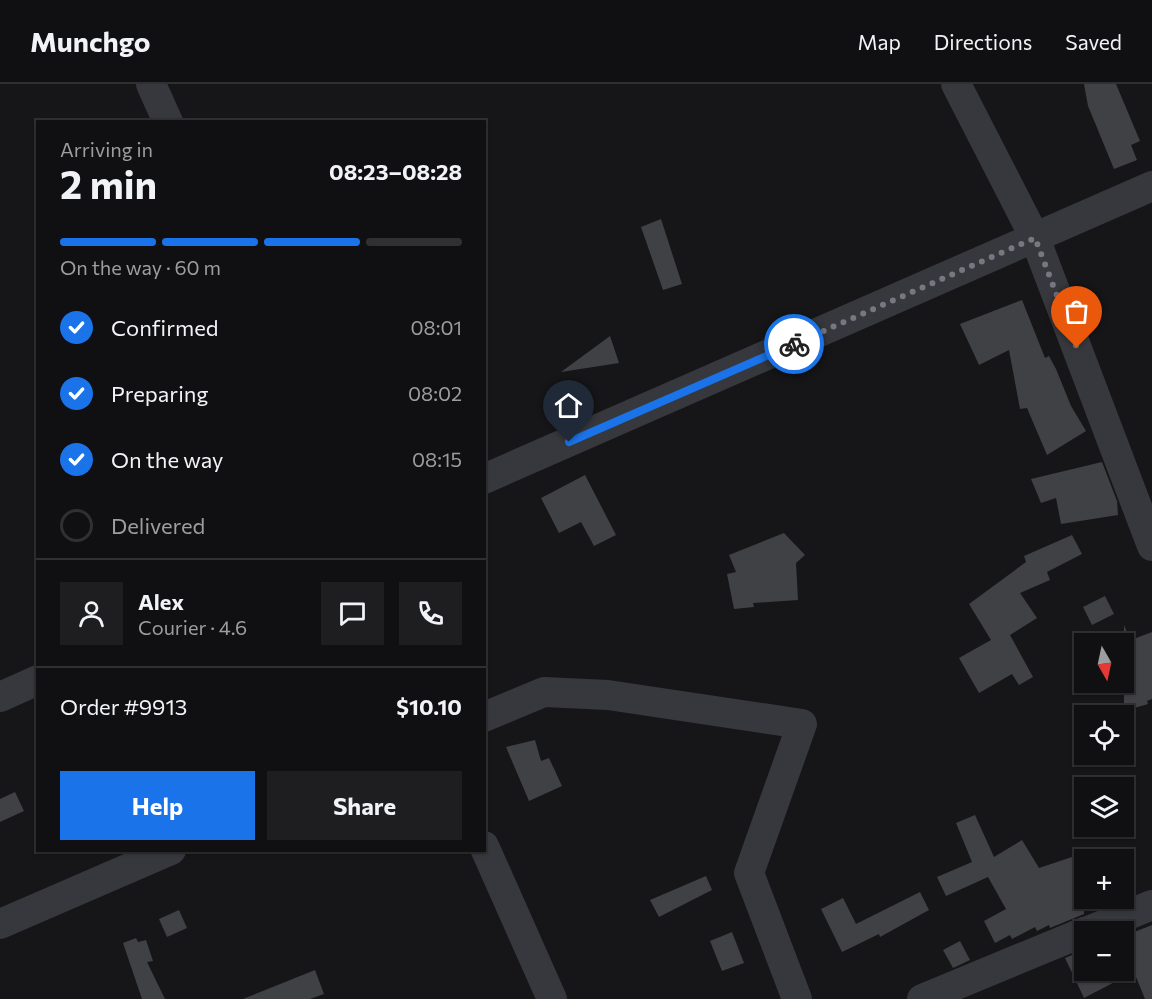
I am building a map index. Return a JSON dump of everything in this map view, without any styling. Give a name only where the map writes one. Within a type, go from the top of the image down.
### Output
[{"type":"street","points":[[152,84],[167,120]]},
{"type":"street","points":[[956,84],[1035,238],[1152,546]]},
{"type":"street","points":[[486,478],[1152,186]]},
{"type":"street","points":[[0,697],[36,681]]},
{"type":"street","points":[[486,716],[544,693],[608,695],[801,724],[749,873],[797,999]]},
{"type":"street","points":[[486,850],[552,999]]},
{"type":"street","points":[[0,924],[166,852]]},
{"type":"street","points":[[1111,921],[1152,904]]},
{"type":"street","points":[[922,999],[1074,937]]},
{"type":"building","points":[[1084,84],[1116,84],[1140,141],[1131,145],[1137,160],[1114,169],[1088,106]]},
{"type":"building","points":[[661,219],[682,284],[663,290],[641,227]]},
{"type":"building","points":[[1022,300],[1045,358],[1049,356],[1071,406],[1086,431],[1047,455],[1027,408],[1020,409],[1009,350],[979,365],[960,324]]},
{"type":"building","points":[[610,336],[619,363],[561,372]]},
{"type":"building","points":[[1102,462],[1117,501],[1118,515],[1061,524],[1056,498],[1041,503],[1031,479]]},
{"type":"building","points":[[585,475],[616,535],[594,546],[581,522],[559,533],[541,498]]},
{"type":"building","points":[[784,533],[805,555],[796,563],[798,600],[753,603],[754,607],[734,609],[727,574],[736,572],[729,555]]},
{"type":"building","points":[[1072,535],[1082,554],[1047,572],[1050,580],[1020,593],[1037,618],[1010,635],[1033,677],[1019,685],[1012,674],[979,693],[959,658],[991,640],[969,604],[1026,562],[1024,556]]},
{"type":"building","points":[[1105,596],[1114,614],[1092,625],[1083,607]]},
{"type":"building","points":[[1152,632],[1152,699],[1147,701],[1148,704],[1134,708],[1134,705],[1124,705],[1124,693],[1134,693],[1134,639]]},
{"type":"building","points":[[535,740],[541,761],[549,758],[562,786],[529,801],[506,747]]},
{"type":"building","points":[[15,792],[24,811],[0,822],[0,799]]},
{"type":"building","points":[[975,815],[994,857],[1022,840],[1039,868],[1074,856],[1074,909],[1084,909],[1084,914],[1050,928],[1049,925],[1037,931],[1035,927],[1012,939],[1010,935],[995,943],[984,921],[1006,909],[988,877],[946,896],[937,877],[972,862],[956,823]]},
{"type":"building","points":[[706,876],[712,890],[659,917],[650,900]]},
{"type":"building","points":[[920,892],[929,910],[880,937],[879,934],[842,952],[821,909],[843,898],[856,924]]},
{"type":"building","points":[[179,910],[187,928],[167,937],[159,919]]},
{"type":"building","points":[[1152,925],[1152,999],[1145,999],[1134,972],[1134,932]]},
{"type":"building","points":[[732,932],[744,963],[722,971],[710,941]]},
{"type":"building","points":[[136,938],[138,942],[146,940],[153,961],[147,962],[165,999],[142,999],[123,943]]},
{"type":"building","points":[[960,941],[970,960],[953,968],[943,950]]},
{"type":"building","points":[[1074,954],[1074,977],[1065,958]]},
{"type":"building","points":[[315,970],[324,994],[310,999],[243,999]]},
{"type":"building","points":[[1076,981],[1117,981],[1084,998]]},
{"type":"way so far","points":[[794,344],[1035,238],[1077,348]]},
{"type":"route","points":[[569,442],[794,344]]}]
